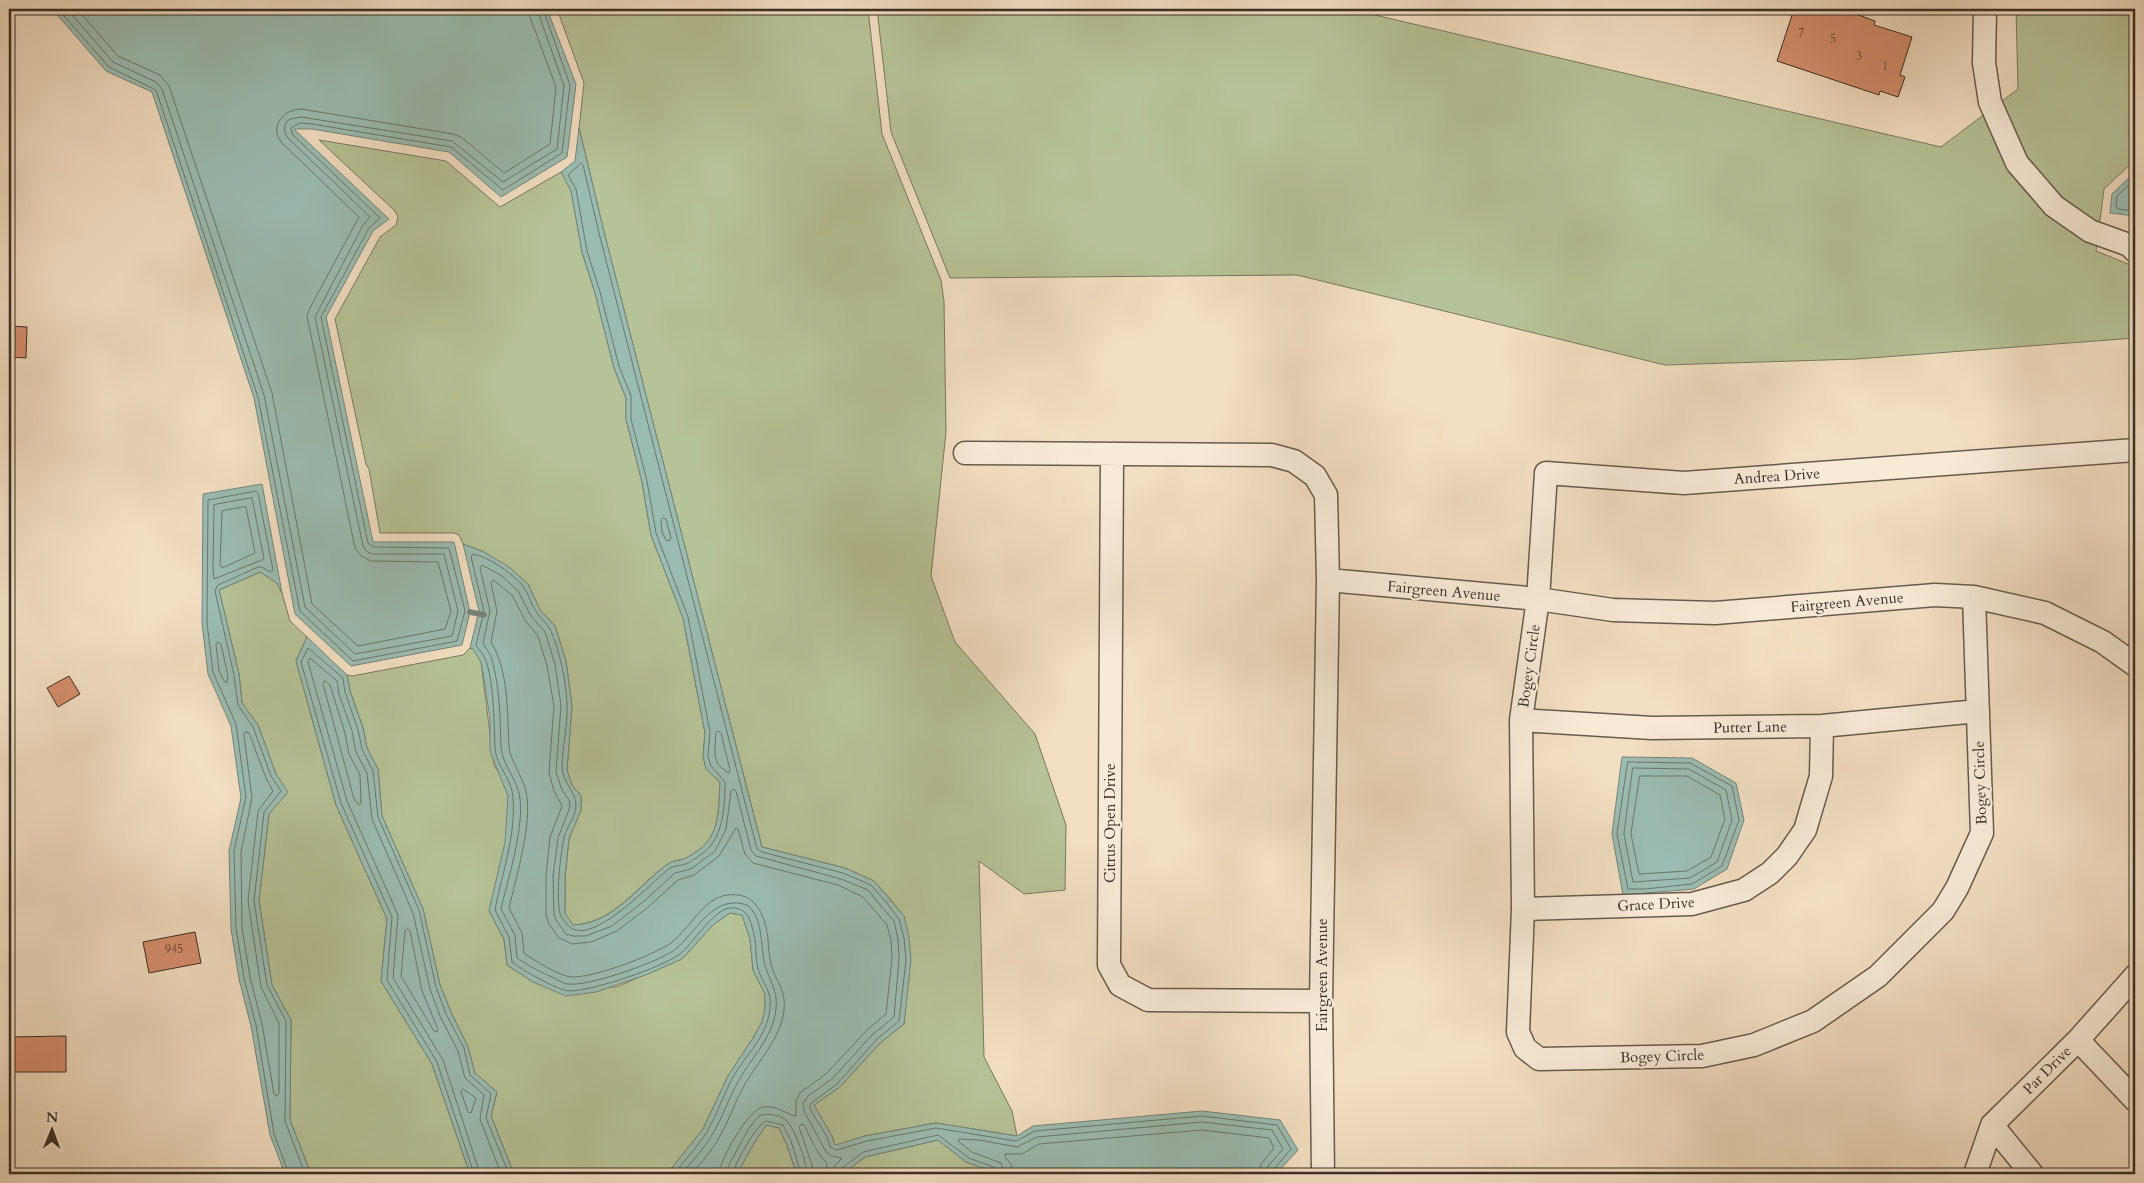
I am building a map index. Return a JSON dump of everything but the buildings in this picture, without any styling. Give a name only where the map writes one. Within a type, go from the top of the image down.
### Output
[{"type":"street","points":[[1985,9],[1984,63],[1990,102],[2017,163],[2054,206],[2090,231],[2128,245],[2135,251]]},
{"type":"street","name":"Andrea Drive","points":[[1538,599],[1546,473],[1684,483],[2135,450]]},
{"type":"street","points":[[965,454],[1272,455],[1294,460],[1315,476],[1326,495],[1328,580]]},
{"type":"street","name":"Citrus Open Drive","points":[[1112,454],[1109,965],[1120,985],[1148,1000],[1321,1001]]},
{"type":"street","name":"Fairgreen Avenue","points":[[1323,1174],[1321,1001],[1328,580],[1538,599],[1613,610],[1715,613],[1935,595],[1974,597],[2045,613],[2103,642],[2135,665]]},
{"type":"street","name":"Bogey Circle","points":[[1538,599],[1521,720],[1523,909],[1518,1032],[1525,1048],[1540,1059],[1702,1056],[1754,1045],[1813,1021],[1878,976],[1943,910],[1957,888],[1982,834],[1974,597]]},
{"type":"street","name":"Putter Lane","points":[[1521,720],[1652,728],[1822,726],[1978,712]]},
{"type":"street","name":"Grace Drive","points":[[1523,909],[1692,904],[1744,890],[1770,873],[1787,856],[1805,830],[1821,776],[1822,726]]},
{"type":"street","name":"Par Drive","points":[[1975,1174],[1992,1125],[2078,1040],[2135,976]]},
{"type":"street","points":[[2078,1040],[2135,1100]]},
{"type":"street","points":[[1992,1125],[2032,1174]]},
{"type":"green space","points":[[557,9],[868,9],[882,134],[941,280],[944,301],[946,432],[931,576],[955,642],[1035,734],[1066,825],[1065,890],[1024,894],[979,861],[984,1057],[1012,1111],[1017,1136],[936,1123],[865,1136],[835,1146],[832,1136],[814,1105],[840,1087],[880,1043],[904,1024],[906,999],[904,916],[874,881],[845,868],[762,847],[579,128],[584,83]]},
{"type":"green space","points":[[877,9],[1349,9],[1941,147],[2018,89],[2016,9],[2135,9],[2135,160],[2104,189],[2096,251],[2133,266],[2135,269],[2135,338],[1857,359],[1665,365],[1297,275],[950,278],[891,132]]},
{"type":"green space","points":[[319,140],[446,161],[500,207],[561,172],[571,190],[582,252],[595,293],[614,368],[626,398],[626,419],[642,482],[651,535],[683,618],[705,733],[703,756],[706,769],[720,782],[717,821],[711,836],[705,844],[688,857],[668,864],[613,911],[588,923],[573,925],[565,914],[565,877],[569,839],[581,810],[581,796],[572,785],[567,770],[572,706],[566,661],[555,626],[540,610],[528,584],[484,552],[463,544],[459,535],[454,533],[380,533],[369,469],[366,464],[335,319],[380,237],[396,225],[398,217],[395,211]]},
{"type":"green space","points":[[260,572],[277,583],[290,621],[307,637],[296,661],[336,805],[387,919],[381,981],[432,1064],[470,1174],[311,1174],[290,1120],[291,1020],[272,985],[259,900],[269,814],[287,792],[276,774],[258,725],[242,703],[239,674],[219,590]]},
{"type":"green space","points":[[470,648],[473,648],[481,662],[494,765],[505,784],[508,797],[509,811],[506,840],[489,911],[504,939],[507,965],[533,982],[547,987],[616,987],[682,959],[714,924],[730,913],[742,915],[750,939],[753,970],[765,994],[765,1009],[762,1022],[728,1076],[703,1129],[667,1174],[514,1174],[491,1116],[497,1092],[475,1073],[468,1047],[440,985],[423,909],[382,816],[378,769],[367,748],[347,675],[352,676],[463,655]]},
{"type":"green space","points":[[766,1125],[779,1128],[797,1174],[737,1174]]},
{"type":"green space","points":[[938,1140],[966,1162],[1000,1174],[842,1174],[865,1157]]},
{"type":"water","points":[[52,9],[547,9],[576,84],[567,157],[501,197],[449,152],[312,129],[294,129],[389,219],[373,231],[326,317],[373,542],[454,542],[470,612],[462,645],[351,666],[295,614],[254,398],[152,92],[106,71]]},
{"type":"water","points":[[579,128],[762,847],[845,868],[874,881],[904,916],[909,937],[911,960],[904,1024],[880,1043],[840,1087],[814,1105],[832,1136],[835,1145],[865,1136],[936,1123],[1017,1136],[1033,1126],[1202,1111],[1280,1120],[1298,1150],[1276,1174],[1000,1174],[966,1162],[938,1140],[865,1157],[842,1174],[797,1174],[779,1128],[766,1125],[737,1174],[667,1174],[703,1129],[728,1076],[762,1022],[765,1009],[765,994],[753,970],[750,939],[742,915],[730,913],[714,924],[682,959],[648,974],[596,992],[566,996],[533,982],[507,965],[504,939],[489,911],[505,842],[508,796],[490,751],[490,720],[481,662],[473,649],[470,648],[479,611],[463,544],[484,552],[509,567],[528,584],[540,610],[555,626],[566,661],[572,706],[567,770],[572,785],[581,796],[581,810],[569,839],[565,877],[565,913],[573,925],[588,923],[613,911],[668,864],[686,858],[700,849],[711,836],[717,821],[719,805],[720,782],[706,769],[703,756],[705,733],[683,618],[651,535],[642,482],[626,419],[626,398],[614,368],[595,293],[582,252],[571,191],[561,172],[575,161]]},
{"type":"water","points":[[2135,172],[2135,216],[2110,213],[2112,194]]},
{"type":"water","points":[[262,484],[282,593],[277,583],[260,572],[219,590],[239,674],[242,703],[258,725],[276,774],[288,792],[269,814],[259,901],[272,985],[291,1020],[290,1120],[311,1174],[285,1174],[270,1135],[251,1026],[239,979],[231,929],[229,851],[241,798],[231,726],[208,674],[202,623],[203,494]]},
{"type":"water","points":[[307,637],[347,675],[367,748],[378,769],[382,816],[423,909],[440,985],[468,1047],[475,1073],[497,1092],[491,1116],[514,1174],[470,1174],[432,1064],[381,981],[387,919],[336,805],[296,661]]},
{"type":"water","points":[[1622,757],[1692,758],[1736,783],[1744,820],[1727,869],[1694,889],[1623,895],[1612,834]]},
{"type":"waterway","points":[[470,612],[484,615]]}]
